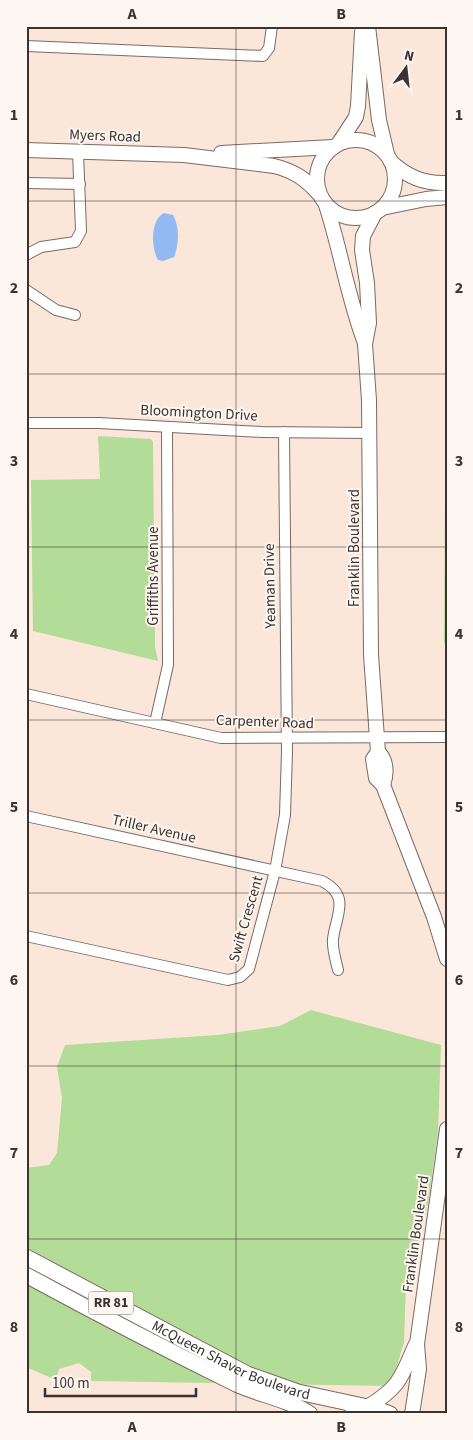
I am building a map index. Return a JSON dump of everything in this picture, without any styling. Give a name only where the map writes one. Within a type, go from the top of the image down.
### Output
[{"type":"main road","points":[[363,26],[356,117],[336,145],[325,154],[317,173],[322,199],[336,213],[349,218],[362,218],[379,211],[426,199],[447,197]]},
{"type":"main road","points":[[368,26],[379,120],[395,174],[394,187],[390,199],[379,211]]},
{"type":"main road","points":[[336,145],[352,140],[365,141],[377,146],[404,173],[418,180],[447,183]]},
{"type":"main road","name":"Myers Road","points":[[26,150],[184,155],[336,145]]},
{"type":"main road","name":"Myers Road","points":[[184,155],[289,170],[306,180],[322,199]]},
{"type":"main road","name":"Franklin Boulevard","points":[[322,199],[338,242],[357,324],[365,344]]},
{"type":"main road","name":"Franklin Boulevard","points":[[379,211],[363,236],[369,323],[365,344],[369,433],[371,655],[377,745],[383,756],[386,776],[382,785],[434,917],[447,959]]},
{"type":"main road","name":"Franklin Boulevard","points":[[412,1414],[419,1369],[417,1344],[447,1129]]},
{"type":"main road","name":"McQueen Shaver Boulevard","points":[[26,1257],[247,1374],[298,1392],[366,1406],[390,1414]]},
{"type":"main road","name":"McQueen Shaver Boulevard","points":[[26,1275],[138,1335],[234,1383],[310,1414]]},
{"type":"main road","name":"Franklin Boulevard","points":[[366,1406],[388,1394],[398,1383],[417,1344]]},
{"type":"main road","points":[[346,1414],[366,1406]]},
{"type":"street","points":[[26,46],[263,56],[269,48],[272,26]]},
{"type":"street","points":[[26,255],[40,247],[75,242],[81,232],[78,152]]},
{"type":"street","points":[[26,183],[80,184]]},
{"type":"street","points":[[26,290],[56,310],[75,315]]},
{"type":"street","name":"Bloomington Drive","points":[[26,423],[99,423],[284,432],[369,433]]},
{"type":"street","name":"Griffiths Avenue","points":[[155,723],[168,665],[167,427]]},
{"type":"street","name":"Yeaman Drive","points":[[284,432],[287,739]]},
{"type":"street","name":"Carpenter Road","points":[[26,694],[221,738],[287,739],[377,745],[447,738]]},
{"type":"street","name":"Swift Crescent","points":[[26,936],[218,978],[234,979],[249,970],[275,872],[285,815],[287,739]]},
{"type":"street","name":"Triller Avenue","points":[[26,816],[322,881],[336,892],[340,909],[332,941],[338,970]]},
{"type":"green space","points":[[98,436],[151,439],[153,442],[155,647],[158,661],[33,631],[31,480],[100,479]]},
{"type":"green space","points":[[445,499],[447,499],[447,643],[444,643]]},
{"type":"green space","points":[[311,1010],[441,1045],[438,1132],[428,1204],[406,1283],[404,1342],[391,1386],[91,1381],[91,1372],[79,1363],[59,1369],[56,1380],[26,1367],[26,1168],[49,1165],[57,1153],[62,1098],[57,1067],[65,1045],[218,1035],[280,1026]]},
{"type":"water","points":[[164,213],[173,215],[177,225],[178,236],[174,257],[163,261],[158,260],[156,255],[153,235],[156,222]]}]
